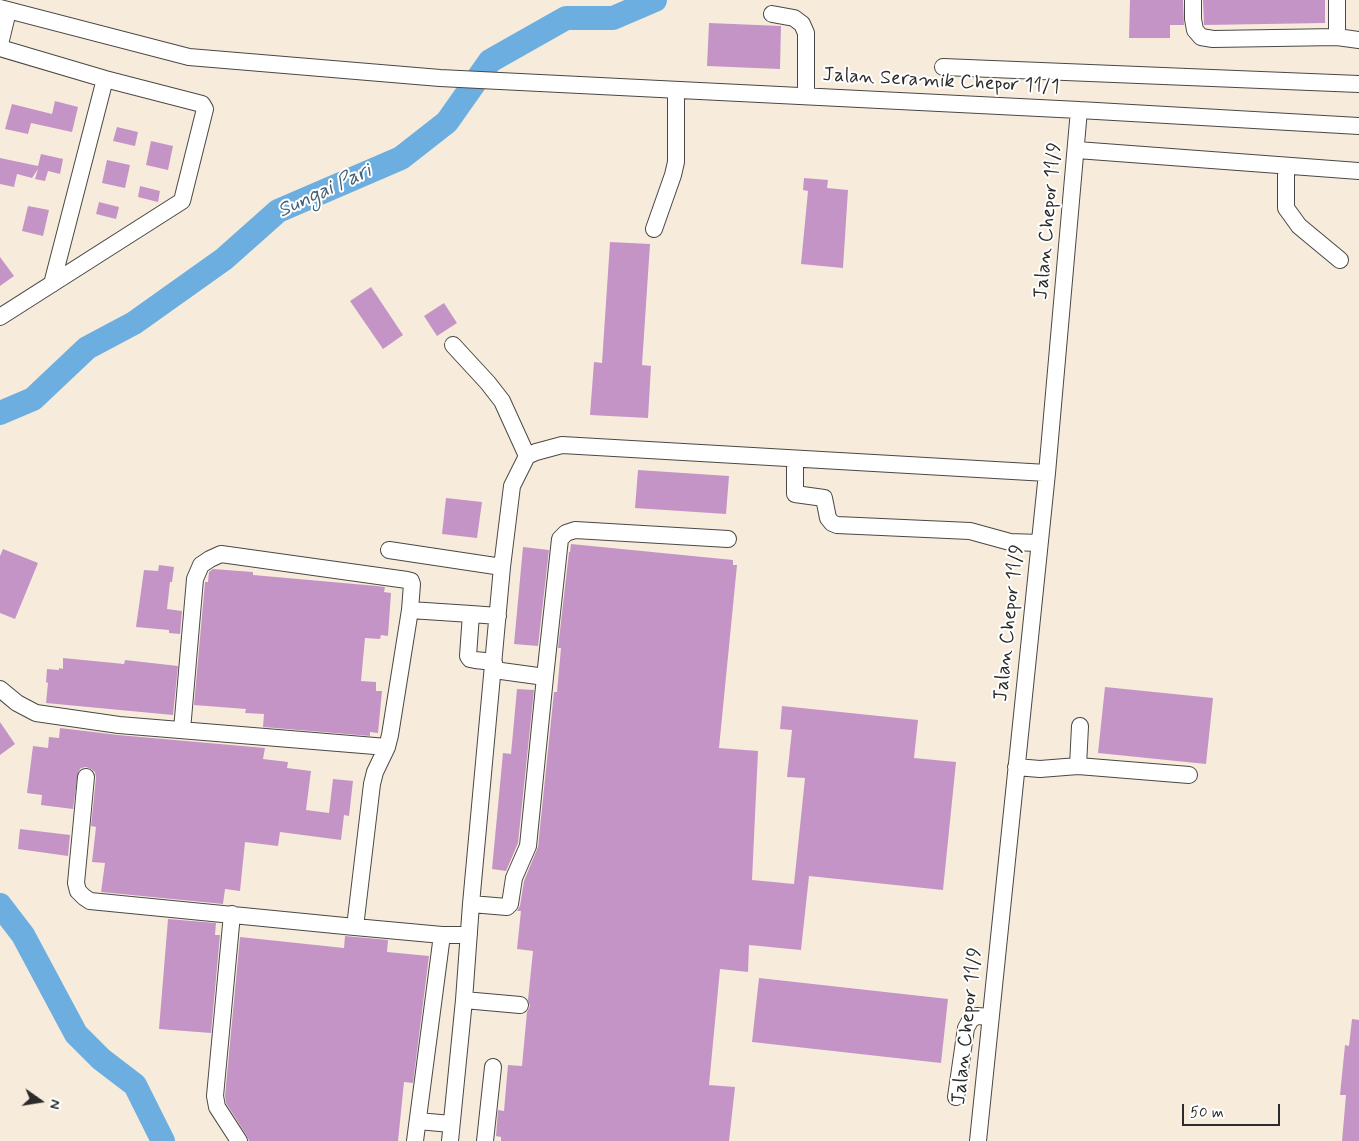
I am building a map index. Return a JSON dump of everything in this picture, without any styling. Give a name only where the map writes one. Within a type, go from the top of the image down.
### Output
[{"type":"street","points":[[1192,0],[1192,19],[1195,30],[1201,37],[1213,39],[1337,37],[1359,40]]},
{"type":"street","points":[[1337,0],[1337,37]]},
{"type":"street","points":[[0,44],[4,9]]},
{"type":"street","name":"Jalan Seramik Chepor 11/1","points":[[4,9],[189,57],[440,78],[1359,126]]},
{"type":"street","points":[[772,14],[794,18],[802,24],[806,33],[806,96]]},
{"type":"street","points":[[0,48],[105,79],[202,104],[205,109],[182,201],[0,317]]},
{"type":"street","points":[[943,67],[1359,84]]},
{"type":"street","points":[[52,284],[105,79]]},
{"type":"street","points":[[654,229],[676,162],[676,90]]},
{"type":"street","name":"Jalan Chepor 11/9","points":[[978,1141],[1047,473],[1077,150],[1079,110]]},
{"type":"street","points":[[1077,150],[1359,171]]},
{"type":"street","points":[[1286,166],[1286,208],[1299,226],[1340,260]]},
{"type":"street","points":[[453,345],[502,400],[527,456]]},
{"type":"street","points":[[450,1141],[502,567],[512,486],[527,456],[562,445],[1047,473]]},
{"type":"street","points":[[795,459],[794,494],[824,498],[828,518],[837,526],[970,531],[1010,542],[1040,544]]},
{"type":"street","points":[[471,904],[507,907],[510,904],[514,878],[528,846],[560,539],[566,533],[575,530],[728,539]]},
{"type":"street","points":[[389,550],[502,567]]},
{"type":"street","points":[[182,730],[195,579],[201,565],[210,559],[221,554],[411,581],[410,610],[390,735],[372,784],[355,927]]},
{"type":"street","points":[[410,610],[498,616]]},
{"type":"street","points":[[471,614],[468,656],[470,659],[494,666],[545,676]]},
{"type":"street","points":[[0,690],[17,703],[36,713],[119,725],[387,747]]},
{"type":"street","points":[[1078,766],[1080,726]]},
{"type":"street","points":[[1016,767],[1078,766],[1189,775]]},
{"type":"street","points":[[86,777],[76,883],[78,891],[90,900],[355,927],[442,935],[469,935]]},
{"type":"street","points":[[232,914],[215,1096],[217,1107],[239,1141]]},
{"type":"street","points":[[415,1141],[442,935]]},
{"type":"street","points":[[464,1000],[520,1005]]},
{"type":"street","points":[[956,1097],[966,1028],[971,1019],[977,1016],[990,1017]]},
{"type":"street","points":[[485,1141],[493,1066]]},
{"type":"street","points":[[418,1121],[451,1124]]},
{"type":"building","points":[[1130,0],[1183,0],[1184,25],[1170,25],[1170,38],[1129,38]]},
{"type":"building","points":[[1203,0],[1325,0],[1325,23],[1204,25]]},
{"type":"building","points":[[709,23],[781,26],[780,69],[707,66]]},
{"type":"building","points":[[55,101],[78,107],[72,132],[31,123],[28,134],[5,129],[12,104],[52,114]]},
{"type":"building","points":[[117,127],[138,132],[135,146],[113,141]]},
{"type":"building","points":[[151,141],[173,146],[168,170],[146,165]]},
{"type":"building","points":[[41,154],[63,159],[60,174],[48,171],[45,181],[35,179],[38,169],[32,178],[17,174],[14,187],[0,184],[0,158],[38,166]]},
{"type":"building","points":[[107,160],[130,165],[125,188],[102,183]]},
{"type":"building","points":[[804,178],[828,180],[827,188],[848,190],[843,268],[801,264],[808,191],[803,190]]},
{"type":"building","points":[[140,186],[160,191],[158,202],[138,197]]},
{"type":"building","points":[[99,202],[119,207],[116,219],[96,214]]},
{"type":"building","points":[[28,206],[49,210],[43,236],[22,231]]},
{"type":"building","points":[[610,242],[650,244],[642,365],[651,366],[648,418],[590,415],[594,362],[602,363]]},
{"type":"building","points":[[0,257],[14,276],[0,286]]},
{"type":"building","points":[[371,287],[403,335],[383,349],[350,301]]},
{"type":"building","points":[[444,303],[457,323],[437,336],[424,316]]},
{"type":"building","points":[[638,470],[729,476],[726,514],[635,508]]},
{"type":"building","points":[[446,498],[482,502],[477,538],[442,534]]},
{"type":"building","points":[[571,544],[733,560],[733,565],[737,565],[719,748],[758,751],[752,880],[794,884],[805,778],[787,777],[792,730],[780,729],[782,706],[918,720],[914,758],[956,762],[943,890],[809,876],[801,950],[749,945],[748,972],[720,969],[709,1085],[735,1087],[729,1141],[501,1141],[501,1137],[496,1136],[498,1110],[504,1111],[508,1065],[522,1066],[527,1012],[530,1006],[528,1000],[533,951],[517,949],[521,911],[517,911],[520,906],[524,881],[538,847],[554,692],[557,692],[561,648],[558,648]]},
{"type":"building","points":[[523,547],[549,550],[538,646],[514,644]]},
{"type":"building","points":[[3,549],[38,563],[15,619],[0,613],[0,556]]},
{"type":"building","points":[[159,565],[174,567],[167,609],[182,611],[180,634],[169,633],[169,630],[136,627],[144,570],[158,571]]},
{"type":"building","points":[[213,569],[253,572],[253,575],[385,587],[384,592],[391,593],[388,636],[381,635],[380,639],[365,638],[361,681],[376,682],[376,691],[382,691],[378,733],[370,732],[370,736],[263,727],[264,714],[245,713],[246,709],[194,705],[205,582],[208,582],[209,572]]},
{"type":"building","points":[[63,658],[124,664],[125,660],[178,666],[173,715],[46,703],[47,669],[63,669]]},
{"type":"building","points":[[1105,687],[1213,698],[1206,764],[1098,753]]},
{"type":"building","points":[[517,689],[534,690],[518,843],[506,871],[492,869],[503,753],[511,754]]},
{"type":"building","points":[[0,722],[15,744],[0,755]]},
{"type":"building","points":[[60,728],[265,748],[263,759],[288,762],[287,768],[311,771],[306,810],[329,813],[333,779],[353,781],[349,816],[344,815],[341,840],[280,832],[278,846],[245,842],[240,891],[225,889],[223,904],[101,892],[105,863],[92,862],[96,827],[91,826],[95,772],[86,767],[81,768],[78,772],[73,809],[41,805],[42,795],[27,793],[33,746],[48,748],[49,737],[59,738]]},
{"type":"building","points":[[20,829],[70,835],[68,856],[18,849]]},
{"type":"building","points":[[168,919],[216,923],[215,935],[220,935],[211,1033],[159,1029]]},
{"type":"building","points":[[345,936],[388,940],[387,952],[429,956],[413,1083],[404,1082],[398,1141],[249,1141],[226,1103],[225,1096],[240,937],[344,948]]},
{"type":"building","points":[[759,978],[948,999],[941,1063],[752,1042]]},
{"type":"building","points":[[1352,1019],[1359,1020],[1359,1141],[1342,1141],[1346,1095],[1340,1095],[1345,1045],[1349,1046]]},
{"type":"waterway","name":"Sungai Pari","points":[[0,413],[33,399],[87,348],[134,323],[224,259],[278,211],[401,158],[447,122],[490,61],[566,18],[613,18],[655,0]]},
{"type":"waterway","points":[[0,905],[23,935],[76,1034],[101,1059],[135,1085],[163,1141]]}]
